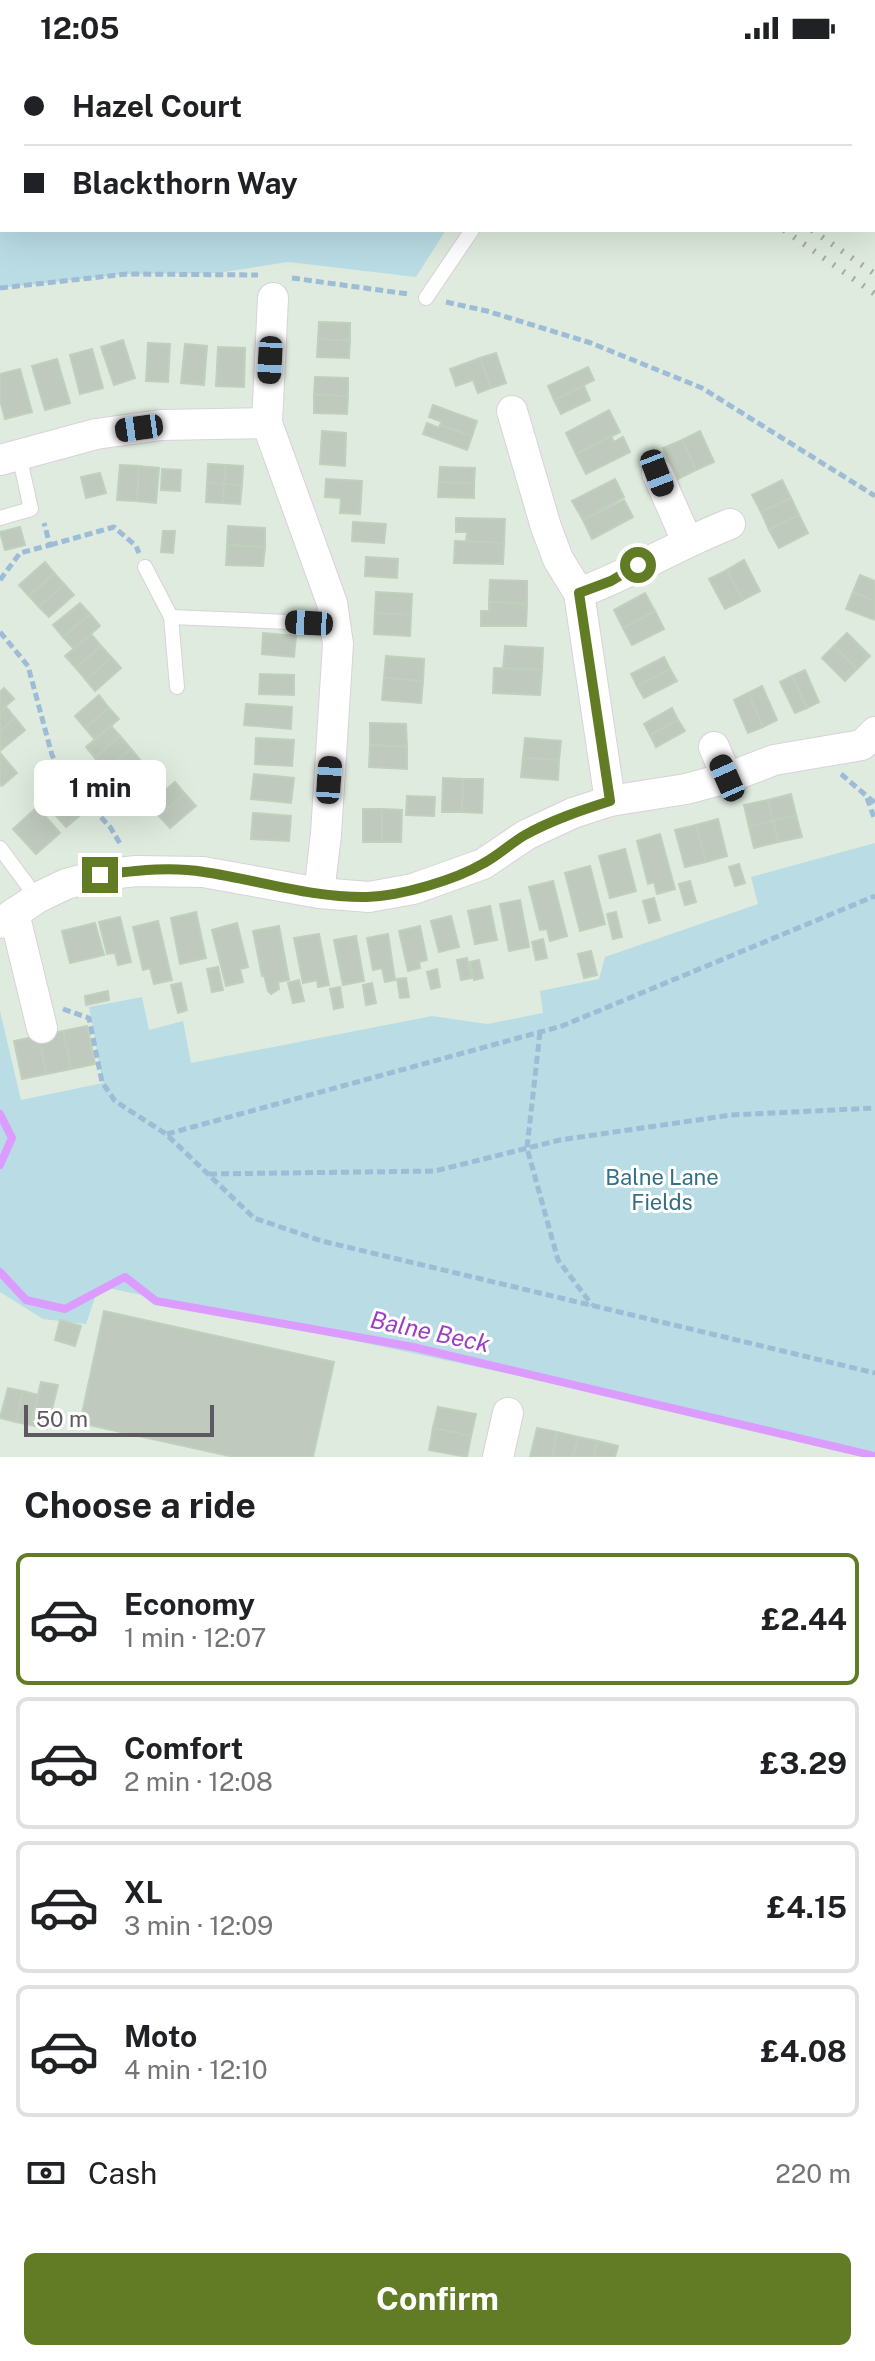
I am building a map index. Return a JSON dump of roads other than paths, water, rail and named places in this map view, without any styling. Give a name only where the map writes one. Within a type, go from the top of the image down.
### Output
[{"type":"street","points":[[277,284],[267,423],[337,624],[337,670],[319,893]]},
{"type":"street","points":[[512,411],[515,474],[579,593],[610,801]]},
{"type":"street","points":[[9,457],[96,434],[161,425],[267,423]]},
{"type":"street","points":[[657,473],[687,541]]},
{"type":"street","points":[[579,593],[611,581],[687,541],[730,524]]},
{"type":"street","points":[[42,1028],[23,985],[17,911],[66,884],[100,875],[136,871],[203,872],[319,893],[369,897],[425,885],[483,864],[526,835],[573,813],[610,801],[686,789],[774,760],[862,745],[875,732]]},
{"type":"street","points":[[714,747],[727,778]]},
{"type":"street","points":[[498,1457],[508,1413]]},
{"type":"lane","points":[[426,298],[471,232]]},
{"type":"lane","points":[[0,518],[31,509],[9,457]]},
{"type":"lane","points":[[145,567],[171,617],[177,687]]},
{"type":"lane","points":[[171,617],[337,624]]},
{"type":"lane","points":[[0,848],[17,911]]},
{"type":"waterway","name":"Balne Beck","points":[[0,1114],[12,1138],[0,1165]]},
{"type":"waterway","name":"Balne Beck","points":[[0,1272],[26,1300],[65,1309],[125,1277],[156,1301],[413,1347],[875,1456]]},
{"type":"railway","points":[[787,232],[875,294]]},
{"type":"railway","points":[[815,232],[875,274]]},
{"type":"park label","name":"Balne Lane Fields","points":[[662,1190]]}]
